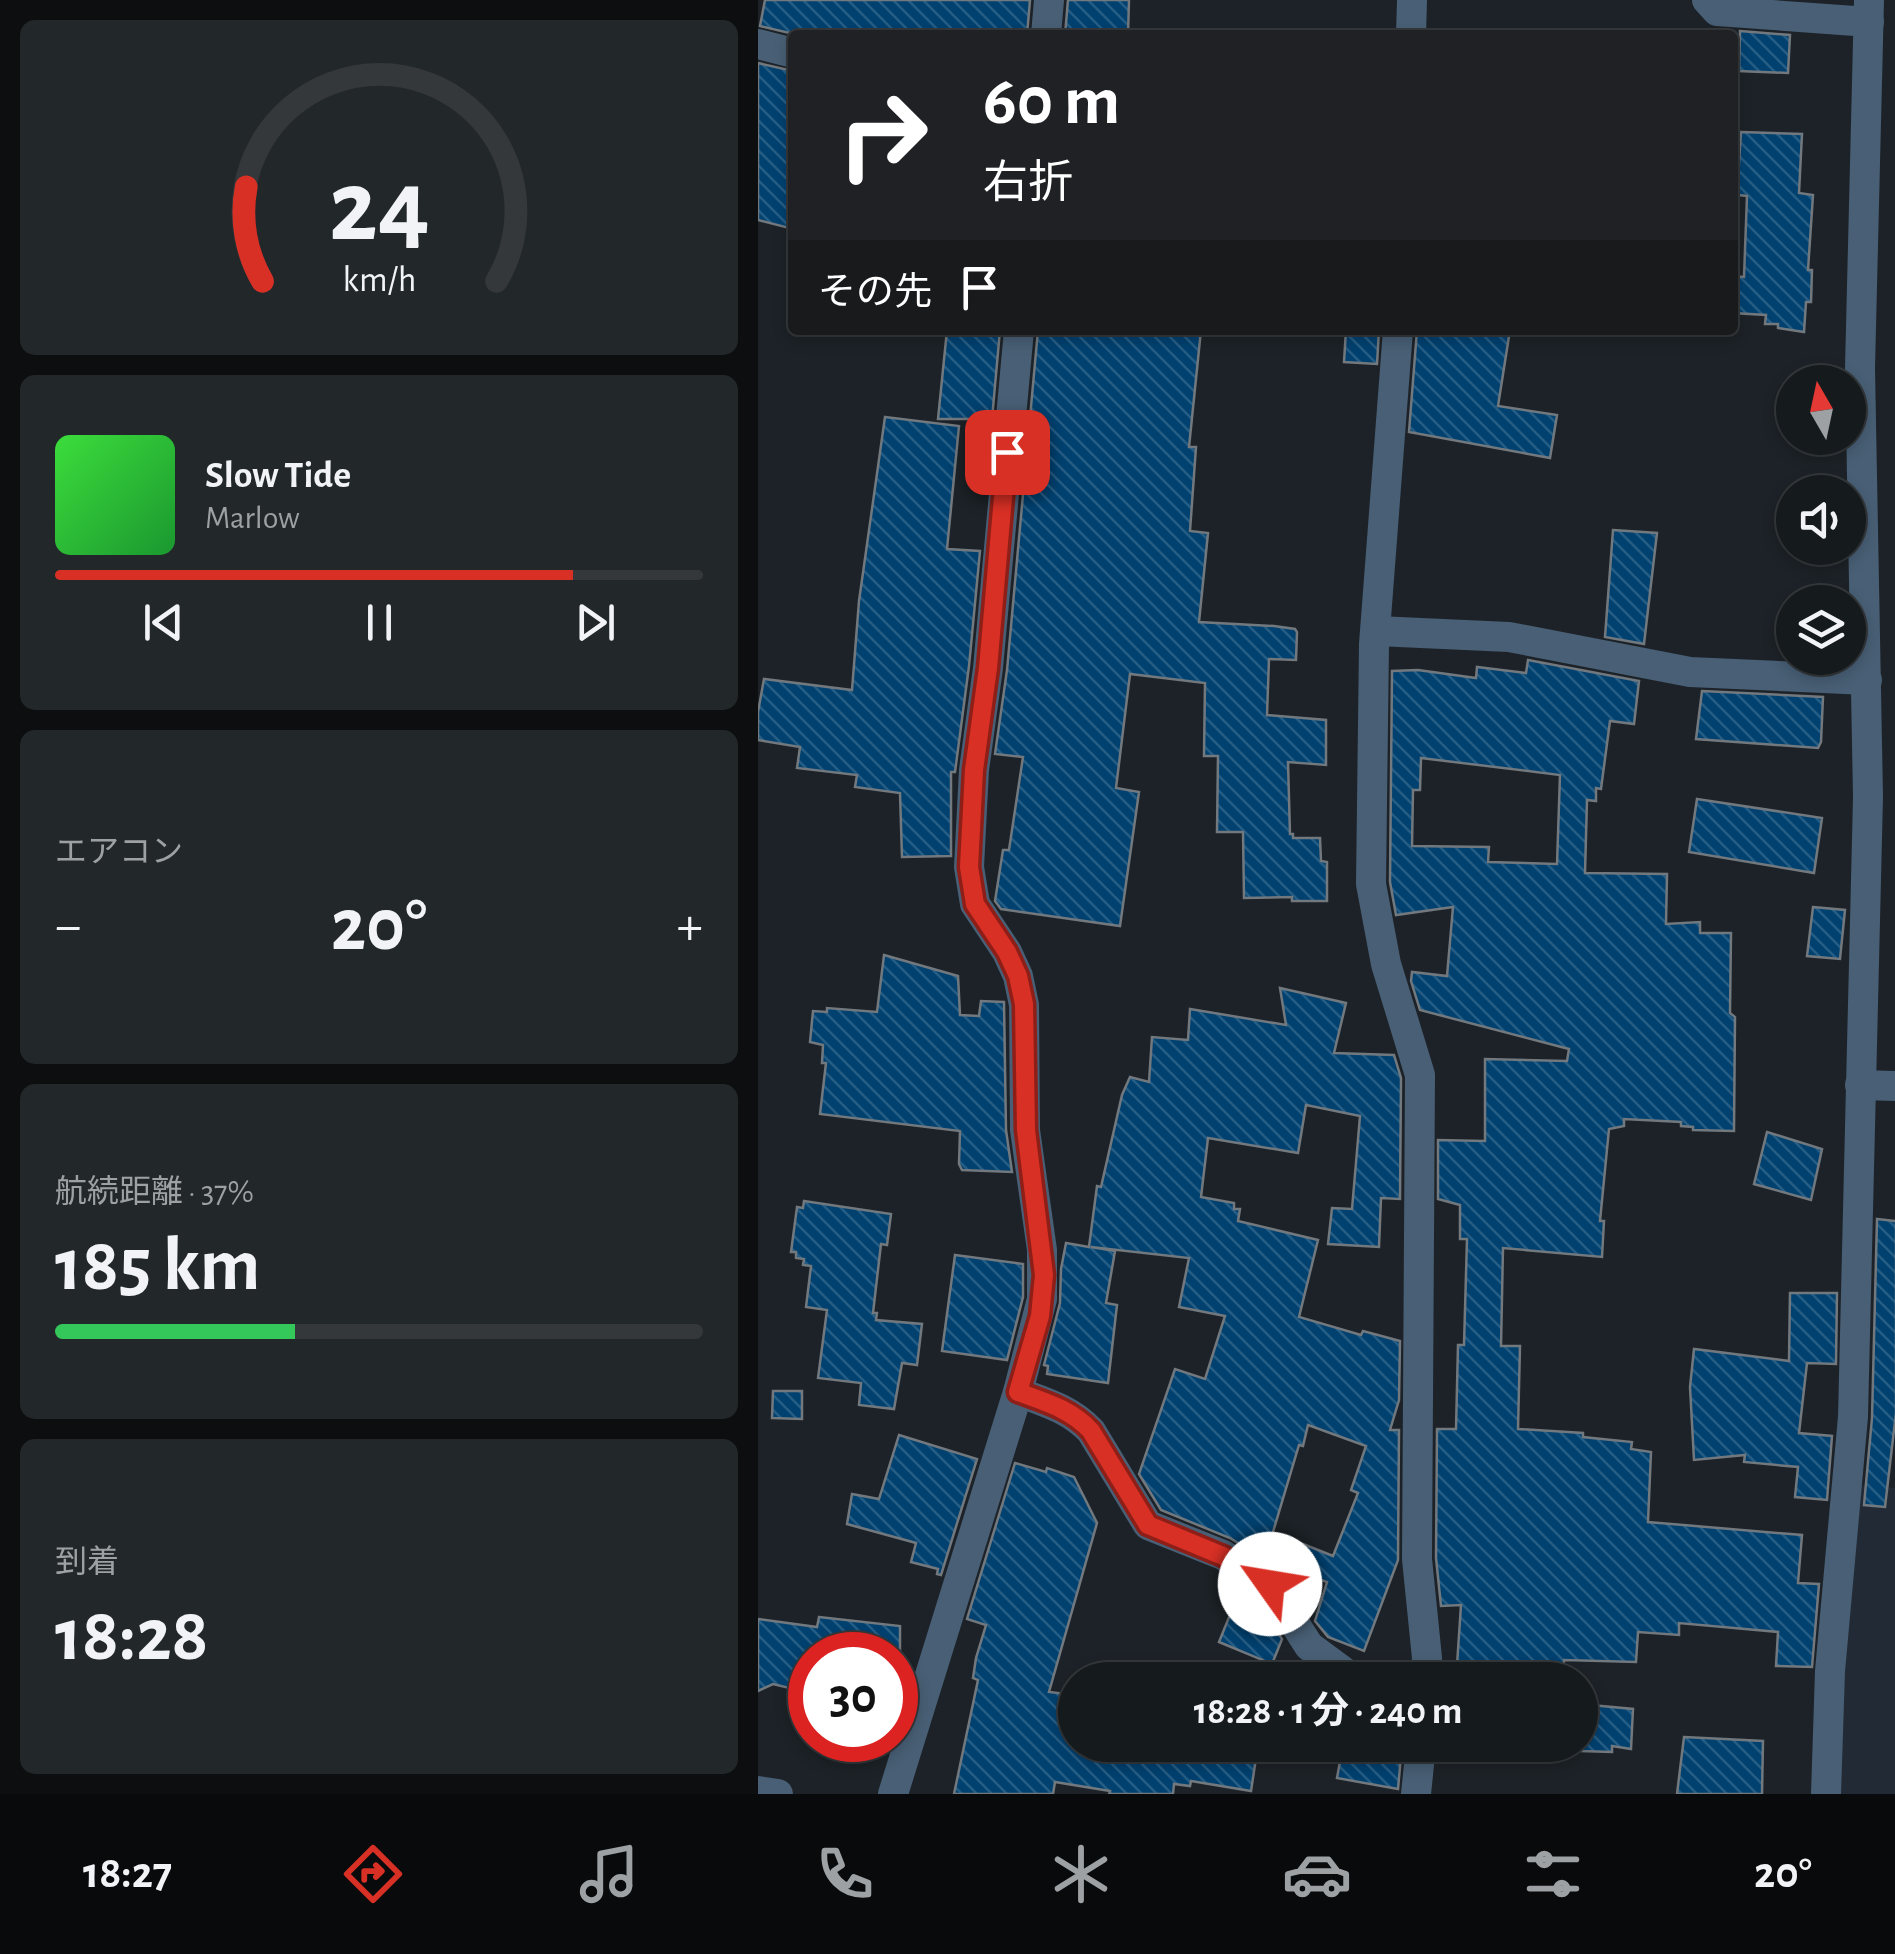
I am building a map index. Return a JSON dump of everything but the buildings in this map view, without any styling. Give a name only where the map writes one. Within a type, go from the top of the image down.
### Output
[{"type":"street","points":[[1046,30],[1049,0]]},
{"type":"street","points":[[1411,30],[1412,0]]},
{"type":"street","points":[[1707,0],[1717,12],[1875,22],[1860,368],[1866,680],[1882,798],[1860,1085],[1853,1417],[1830,1671],[1826,1794]]},
{"type":"street","points":[[758,44],[788,53]]},
{"type":"street","points":[[892,1794],[1018,1392],[1040,1316],[1044,1275],[1026,1145],[1024,1004],[1007,952],[975,904],[969,867],[974,770],[988,668],[1018,335]]},
{"type":"street","points":[[1398,335],[1374,644],[1370,884],[1386,964],[1420,1075],[1417,1559],[1427,1662]]},
{"type":"street","points":[[1377,631],[1508,637],[1690,672],[1866,680]]},
{"type":"street","points":[[1860,1085],[1896,1086]]},
{"type":"street","points":[[1018,1392],[1081,1420],[1148,1525],[1223,1556],[1270,1584],[1309,1646],[1331,1662]]},
{"type":"street","points":[[1416,1794],[1419,1762]]},
{"type":"street","points":[[758,1792],[778,1794]]},
{"type":"shaded area","points":[[1861,1485],[1895,1488],[1895,1794],[1832,1794]]},
{"type":"route","points":[[1007,452],[988,668],[974,770],[969,867],[975,904],[1007,952],[1024,1004],[1028,1160],[1044,1275],[1040,1316],[1018,1392],[1081,1420],[1148,1525],[1223,1556],[1270,1584]]}]
